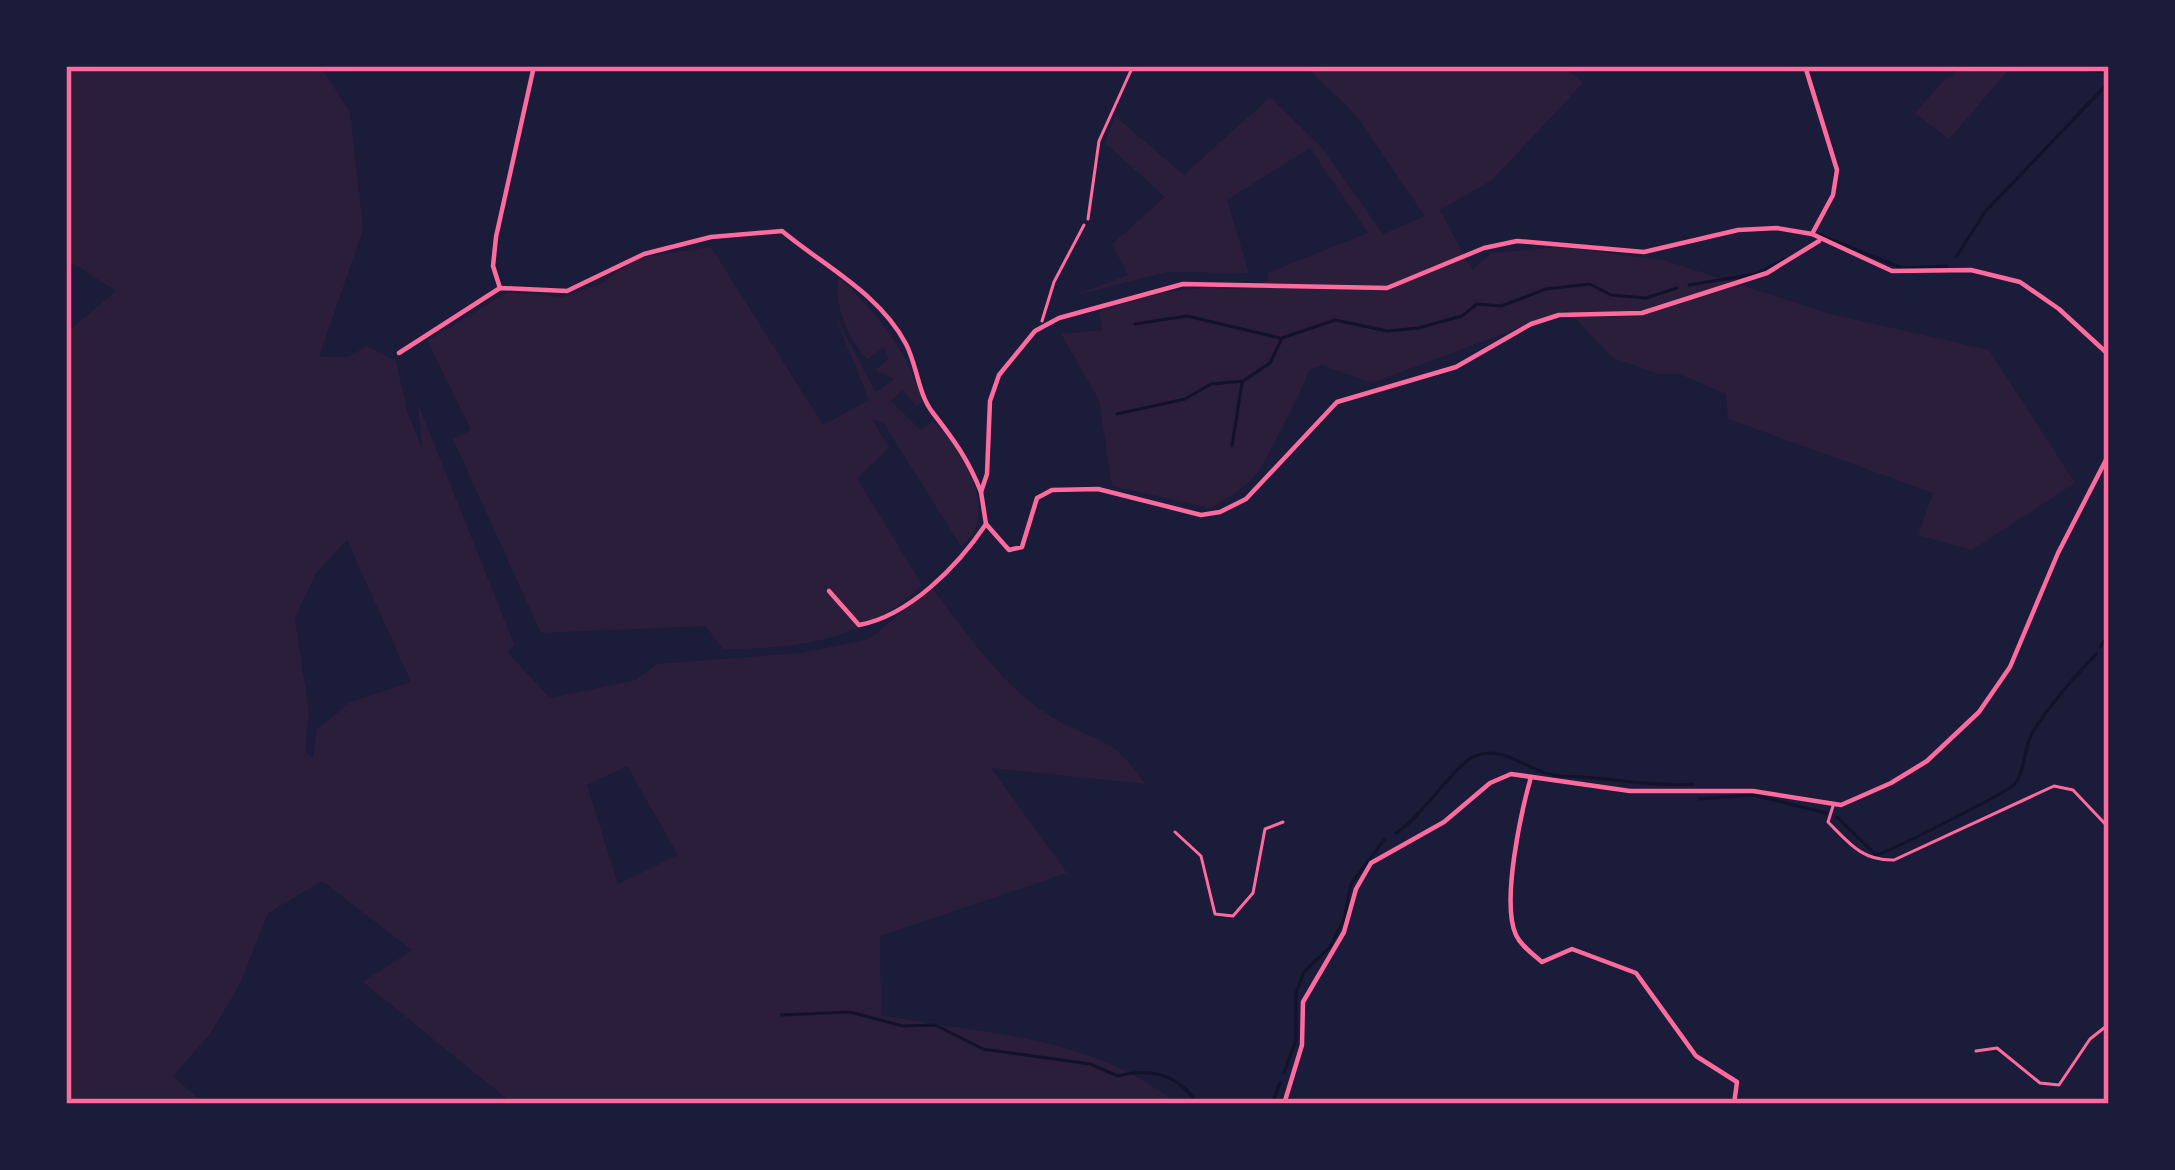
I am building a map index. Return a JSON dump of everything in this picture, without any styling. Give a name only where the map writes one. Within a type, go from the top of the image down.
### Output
[{"type":"street","points":[[500,288],[493,266],[496,237],[534,66]]},
{"type":"street","points":[[1805,66],[1838,170],[1833,195],[1812,234]]},
{"type":"street","points":[[981,492],[987,474],[990,401],[999,375],[1040,330],[1126,296],[1183,284],[1388,288],[1484,248],[1517,241],[1644,252],[1738,230],[1812,234],[1819,242],[1904,273],[1971,270],[2020,282],[2059,309],[2109,356]]},
{"type":"street","points":[[399,353],[500,288],[568,291],[644,254],[711,237],[782,231],[845,278],[890,321],[905,343],[925,400],[956,436],[981,492],[986,524],[1009,550],[1022,547],[1037,498],[1052,490],[1099,489],[1201,515],[1220,512],[1246,500],[1337,402],[1456,368],[1531,324],[1559,315],[1642,313],[1767,273],[1819,242]]},
{"type":"street","points":[[1284,1104],[1303,1045],[1303,1003],[1344,932],[1356,889],[1371,863],[1444,822],[1490,784],[1511,774],[1630,791],[1754,791],[1833,805],[1927,761],[1979,712],[2010,667],[2058,553],[2109,454]]},
{"type":"street","points":[[829,591],[859,625],[892,619],[970,548],[986,524]]},
{"type":"street","points":[[1531,777],[1521,813],[1510,920],[1518,940],[1542,962],[1571,949],[1636,973],[1696,1056],[1737,1082],[1735,1104]]},
{"type":"lane","points":[[1088,219],[1099,142],[1133,66]]},
{"type":"lane","points":[[1833,805],[1828,822],[1864,857],[1880,860],[1894,860],[2054,786],[2074,790],[2109,828]]},
{"type":"lane","points":[[1976,1051],[1997,1048],[2040,1082],[2059,1085],[2073,1072],[2090,1040],[2109,1024]]},
{"type":"path","points":[[1040,330],[1054,282],[1088,219]]},
{"type":"path","points":[[1175,832],[1201,856],[1215,914],[1233,916],[1253,893],[1265,829],[1283,822]]},
{"type":"shaded area","points":[[66,66],[320,66],[350,112],[363,230],[319,357],[348,357],[367,346],[396,361],[408,414],[422,447],[418,404],[514,644],[508,653],[550,698],[636,680],[657,664],[801,653],[869,639],[932,588],[1014,688],[1047,714],[1111,746],[1145,784],[991,768],[1067,873],[880,936],[881,1015],[1072,1050],[1108,1063],[1178,1104],[513,1104],[363,982],[412,950],[322,881],[268,913],[239,986],[210,1034],[173,1076],[205,1104],[66,1104],[66,333],[116,291],[66,259]],"holes":[[[347,540],[411,682],[351,702],[317,729],[313,758],[305,751],[309,712],[295,618],[316,573]],[[627,766],[678,855],[618,884],[587,785]]]},
{"type":"shaded area","points":[[1563,66],[1583,83],[1492,180],[1440,210],[1472,270],[1491,253],[1560,247],[1664,260],[1827,313],[1989,350],[2075,483],[1972,550],[1918,535],[1933,493],[1728,419],[1726,394],[1679,374],[1659,374],[1613,358],[1567,310],[1372,383],[1322,365],[1309,370],[1257,473],[1210,508],[1112,486],[1099,400],[1061,334],[1102,330],[1099,312],[1150,296],[1258,284],[1268,280],[1268,273],[1368,233],[1310,148],[1227,200],[1249,273],[1166,272],[1073,296],[1128,275],[1112,244],[1165,197],[1105,143],[1115,116],[1184,175],[1270,97],[1322,148],[1383,234],[1425,216],[1354,113],[1306,67]]},
{"type":"shaded area","points":[[1958,66],[2012,66],[1949,139],[1915,113],[1946,78],[1954,76]]},
{"type":"shaded area","points":[[711,247],[823,425],[869,400],[834,314],[876,392],[894,379],[875,370],[889,359],[884,347],[868,359],[849,332],[838,298],[839,277],[866,305],[899,348],[923,401],[917,406],[902,390],[891,401],[921,430],[932,422],[944,432],[966,464],[978,501],[973,534],[961,546],[884,424],[872,419],[889,448],[857,478],[922,585],[901,604],[830,638],[779,647],[723,649],[705,626],[541,633],[453,439],[471,430],[427,341],[508,292],[562,297],[602,283],[637,258]]},
{"type":"waterway","points":[[2067,66],[2109,73]]},
{"type":"waterway","points":[[1956,257],[1985,212],[2109,82]]},
{"type":"waterway","points":[[1820,235],[1902,268],[1947,266]]},
{"type":"waterway","points":[[1689,285],[1756,274],[1785,259]]},
{"type":"waterway","points":[[1117,414],[1185,399],[1211,384],[1243,381],[1270,363],[1282,338],[1335,320],[1387,331],[1418,328],[1462,316],[1477,304],[1501,306],[1546,289],[1590,284],[1611,295],[1646,298],[1677,288]]},
{"type":"waterway","points":[[1135,324],[1187,316],[1280,338]]},
{"type":"waterway","points":[[1232,446],[1242,383]]},
{"type":"waterway","points":[[2100,647],[2109,634]]},
{"type":"waterway","points":[[1837,817],[1876,855],[2008,789],[2019,778],[2039,722],[2096,654]]},
{"type":"waterway","points":[[1396,833],[1468,760],[1487,753],[1552,775],[1693,784]]},
{"type":"waterway","points":[[1700,799],[1753,795],[1826,813]]},
{"type":"waterway","points":[[1284,1073],[1296,1040],[1296,993],[1304,972],[1330,947],[1344,919],[1351,884],[1384,840]]},
{"type":"waterway","points":[[781,1015],[850,1012],[903,1026],[935,1025],[983,1049],[1090,1064],[1118,1076],[1163,1075],[1182,1086],[1198,1104]]},
{"type":"waterway","points":[[1272,1104],[1280,1083]]}]
